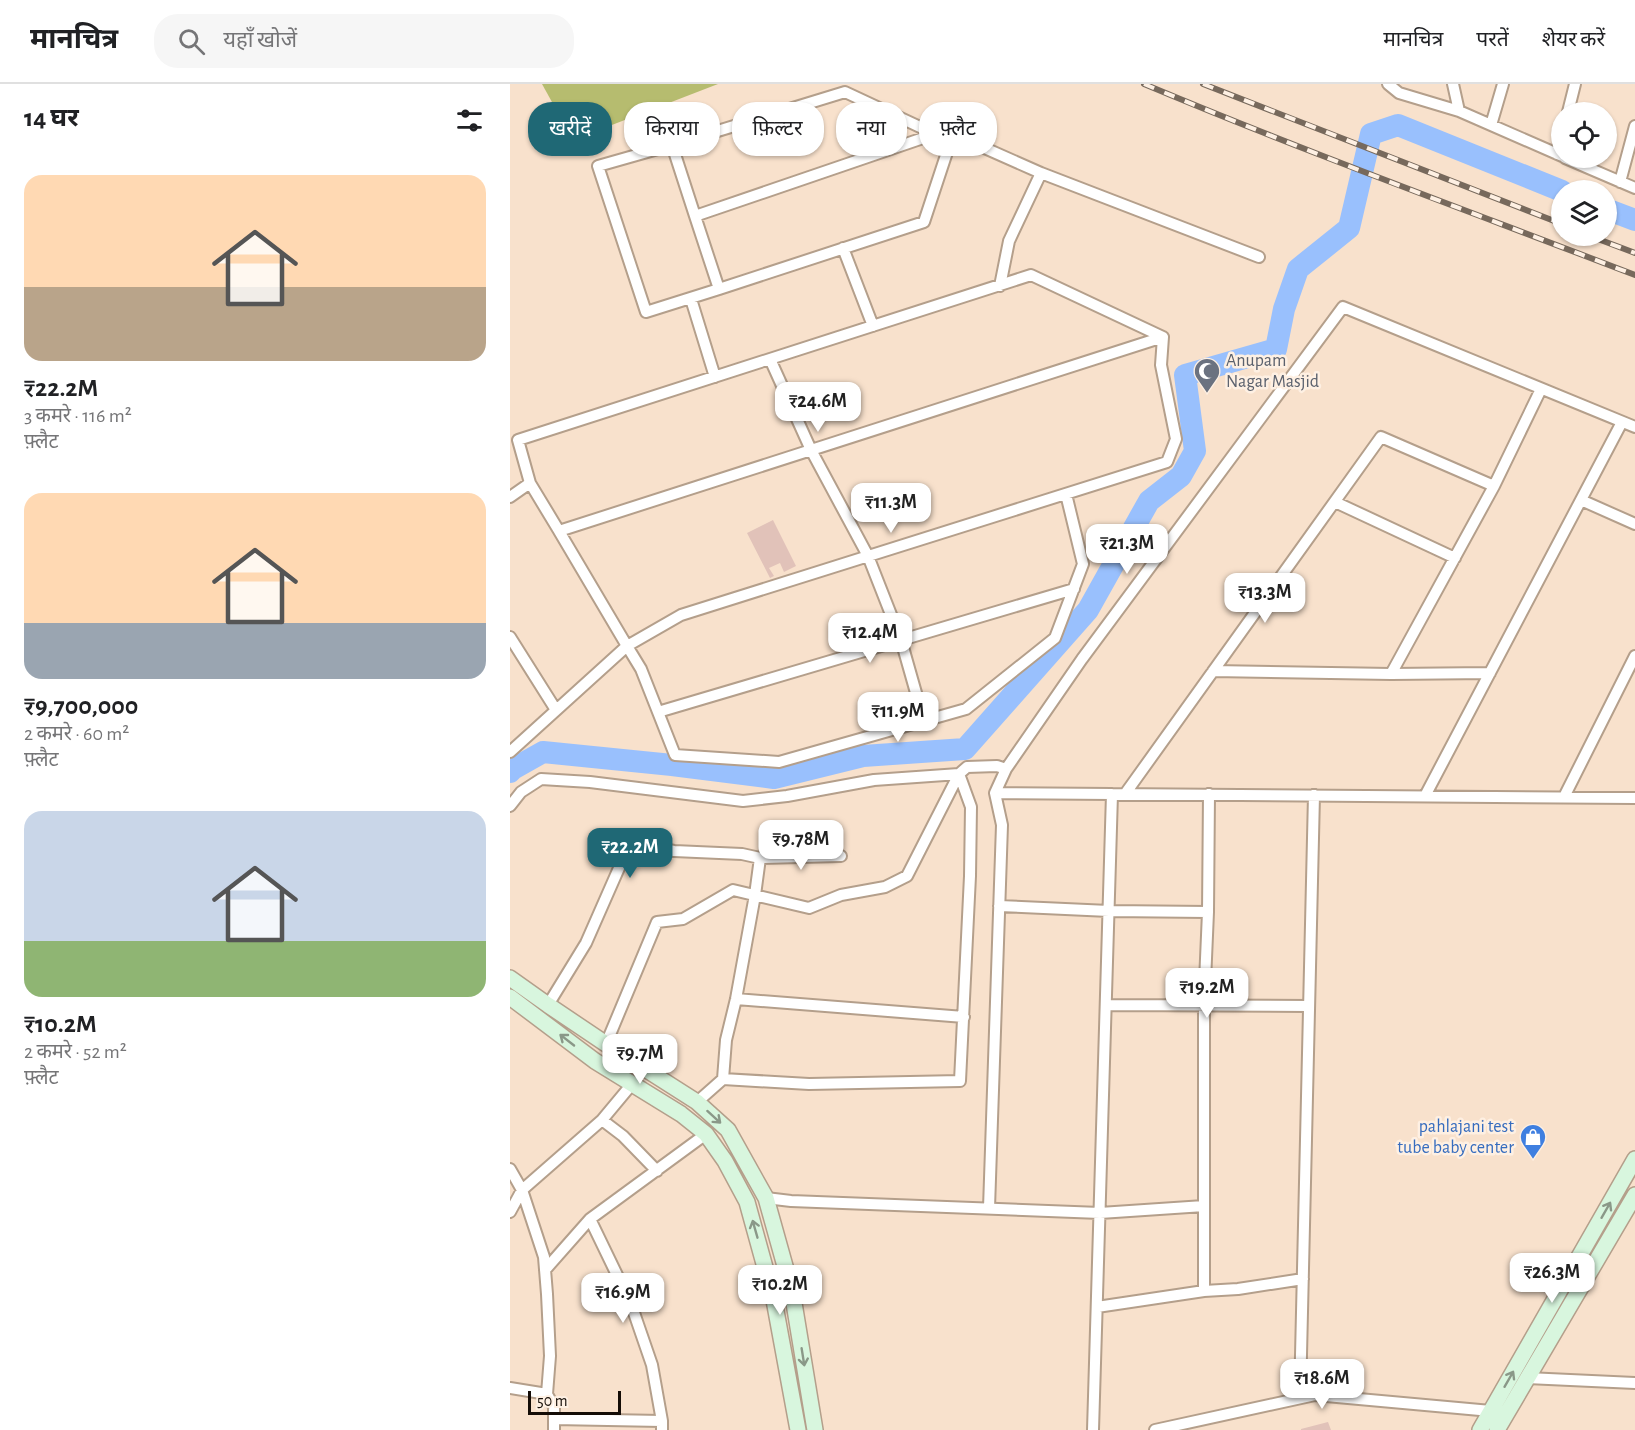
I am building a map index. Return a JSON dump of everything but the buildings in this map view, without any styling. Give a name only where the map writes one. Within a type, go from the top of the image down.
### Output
[{"type":"street","points":[[1388,84],[1399,93],[1459,111],[1551,152]]},
{"type":"street","points":[[1453,84],[1459,111]]},
{"type":"street","points":[[1491,125],[1503,84]]},
{"type":"street","points":[[1570,102],[1575,84]]},
{"type":"street","points":[[720,130],[845,92],[919,126]]},
{"type":"street","points":[[1620,182],[1635,126]]},
{"type":"street","points":[[695,216],[919,140]]},
{"type":"street","points":[[997,154],[1041,173],[1259,257]]},
{"type":"street","points":[[633,156],[598,166],[646,312],[924,222],[946,156]]},
{"type":"street","points":[[676,156],[719,289]]},
{"type":"street","points":[[1588,168],[1635,188]]},
{"type":"street","points":[[1000,286],[1009,241],[1041,173]]},
{"type":"street","points":[[843,248],[873,326]]},
{"type":"street","points":[[1066,494],[1083,564],[1055,638],[966,709],[779,762],[675,755],[641,669],[530,483],[518,440],[1031,275],[1163,337]]},
{"type":"street","points":[[691,298],[715,377]]},
{"type":"street","points":[[989,1209],[1002,825],[995,793],[1006,769],[1082,659],[1343,307],[1635,427]]},
{"type":"street","points":[[559,531],[1163,337]]},
{"type":"street","points":[[510,752],[627,646],[681,615],[1167,462],[1176,439],[1161,365],[1163,337]]},
{"type":"street","points":[[770,359],[810,450],[868,556],[901,640],[924,721]]},
{"type":"street","points":[[1391,674],[1494,486],[1541,388]]},
{"type":"street","points":[[1425,796],[1622,422]]},
{"type":"street","points":[[1125,794],[1382,437],[1494,486]]},
{"type":"street","points":[[510,497],[530,483]]},
{"type":"street","points":[[1581,500],[1635,524]]},
{"type":"street","points":[[1335,502],[1455,558]]},
{"type":"street","points":[[658,711],[1074,588]]},
{"type":"street","points":[[510,637],[556,710]]},
{"type":"street","points":[[1564,797],[1635,656]]},
{"type":"street","points":[[1213,671],[1490,673]]},
{"type":"street","points":[[606,1044],[657,922],[683,919],[733,890],[809,908],[842,895],[885,887],[907,876],[959,774],[967,767],[997,766],[1006,769]]},
{"type":"street","points":[[510,807],[521,792],[541,779],[590,782],[743,801],[787,796],[874,780],[959,774]]},
{"type":"street","points":[[723,1079],[809,1084],[960,1081],[970,876],[970,807],[959,774]]},
{"type":"street","points":[[995,793],[1635,798]]},
{"type":"street","points":[[1093,1430],[1112,794]]},
{"type":"street","points":[[1204,1292],[1204,1005],[1209,795]]},
{"type":"street","points":[[1300,1398],[1314,795]]},
{"type":"street","points":[[548,1005],[586,943],[630,843],[674,851],[742,854],[760,858],[841,856]]},
{"type":"street","points":[[697,1102],[723,1079],[726,1040],[736,999],[760,858]]},
{"type":"street","points":[[999,906],[1109,912],[1208,912]]},
{"type":"street","points":[[510,978],[606,1044],[697,1102],[728,1130],[766,1198],[792,1291],[815,1430]]},
{"type":"street","points":[[510,997],[595,1061],[681,1114],[706,1134],[725,1161],[747,1202],[774,1300],[798,1430]]},
{"type":"street","points":[[736,999],[964,1017]]},
{"type":"street","points":[[1106,1005],[1309,1006]]},
{"type":"street","points":[[510,1212],[522,1190],[602,1120],[632,1084]]},
{"type":"street","points":[[602,1120],[623,1136],[657,1170]]},
{"type":"street","points":[[545,1270],[590,1219],[706,1134]]},
{"type":"street","points":[[1480,1430],[1635,1159]]},
{"type":"street","points":[[510,1169],[522,1190],[544,1257],[550,1356],[547,1394],[554,1407],[554,1424],[662,1426],[652,1365],[631,1304],[590,1219]]},
{"type":"street","points":[[1497,1430],[1635,1195]]},
{"type":"street","points":[[747,1202],[766,1198],[791,1202],[1100,1213],[1204,1206]]},
{"type":"street","points":[[1097,1307],[1303,1280]]},
{"type":"street","points":[[1527,1378],[1635,1383]]},
{"type":"street","points":[[510,1388],[547,1394]]},
{"type":"street","points":[[1155,1430],[1315,1395],[1491,1411]]},
{"type":"green space","points":[[542,84],[718,84],[671,102],[624,102],[624,120],[612,125],[612,102],[552,102]]},
{"type":"waterway","points":[[510,772],[543,752],[774,778],[863,756],[965,749],[1088,610],[1149,501],[1181,476],[1195,451],[1185,375],[1276,349],[1284,309],[1298,269],[1349,228],[1371,134],[1398,125],[1551,187]]},
{"type":"waterway","points":[[1617,213],[1635,220]]},
{"type":"railway","points":[[1144,84],[1327,158],[1635,275]]},
{"type":"railway","points":[[1203,84],[1551,220]]},
{"type":"railway","points":[[1616,246],[1635,253]]},
{"type":"place","name":"Anupam Nagar Masjid","points":[[1207,394]]},
{"type":"place","name":"pahlajani test tube baby center","points":[[1533,1160]]}]
